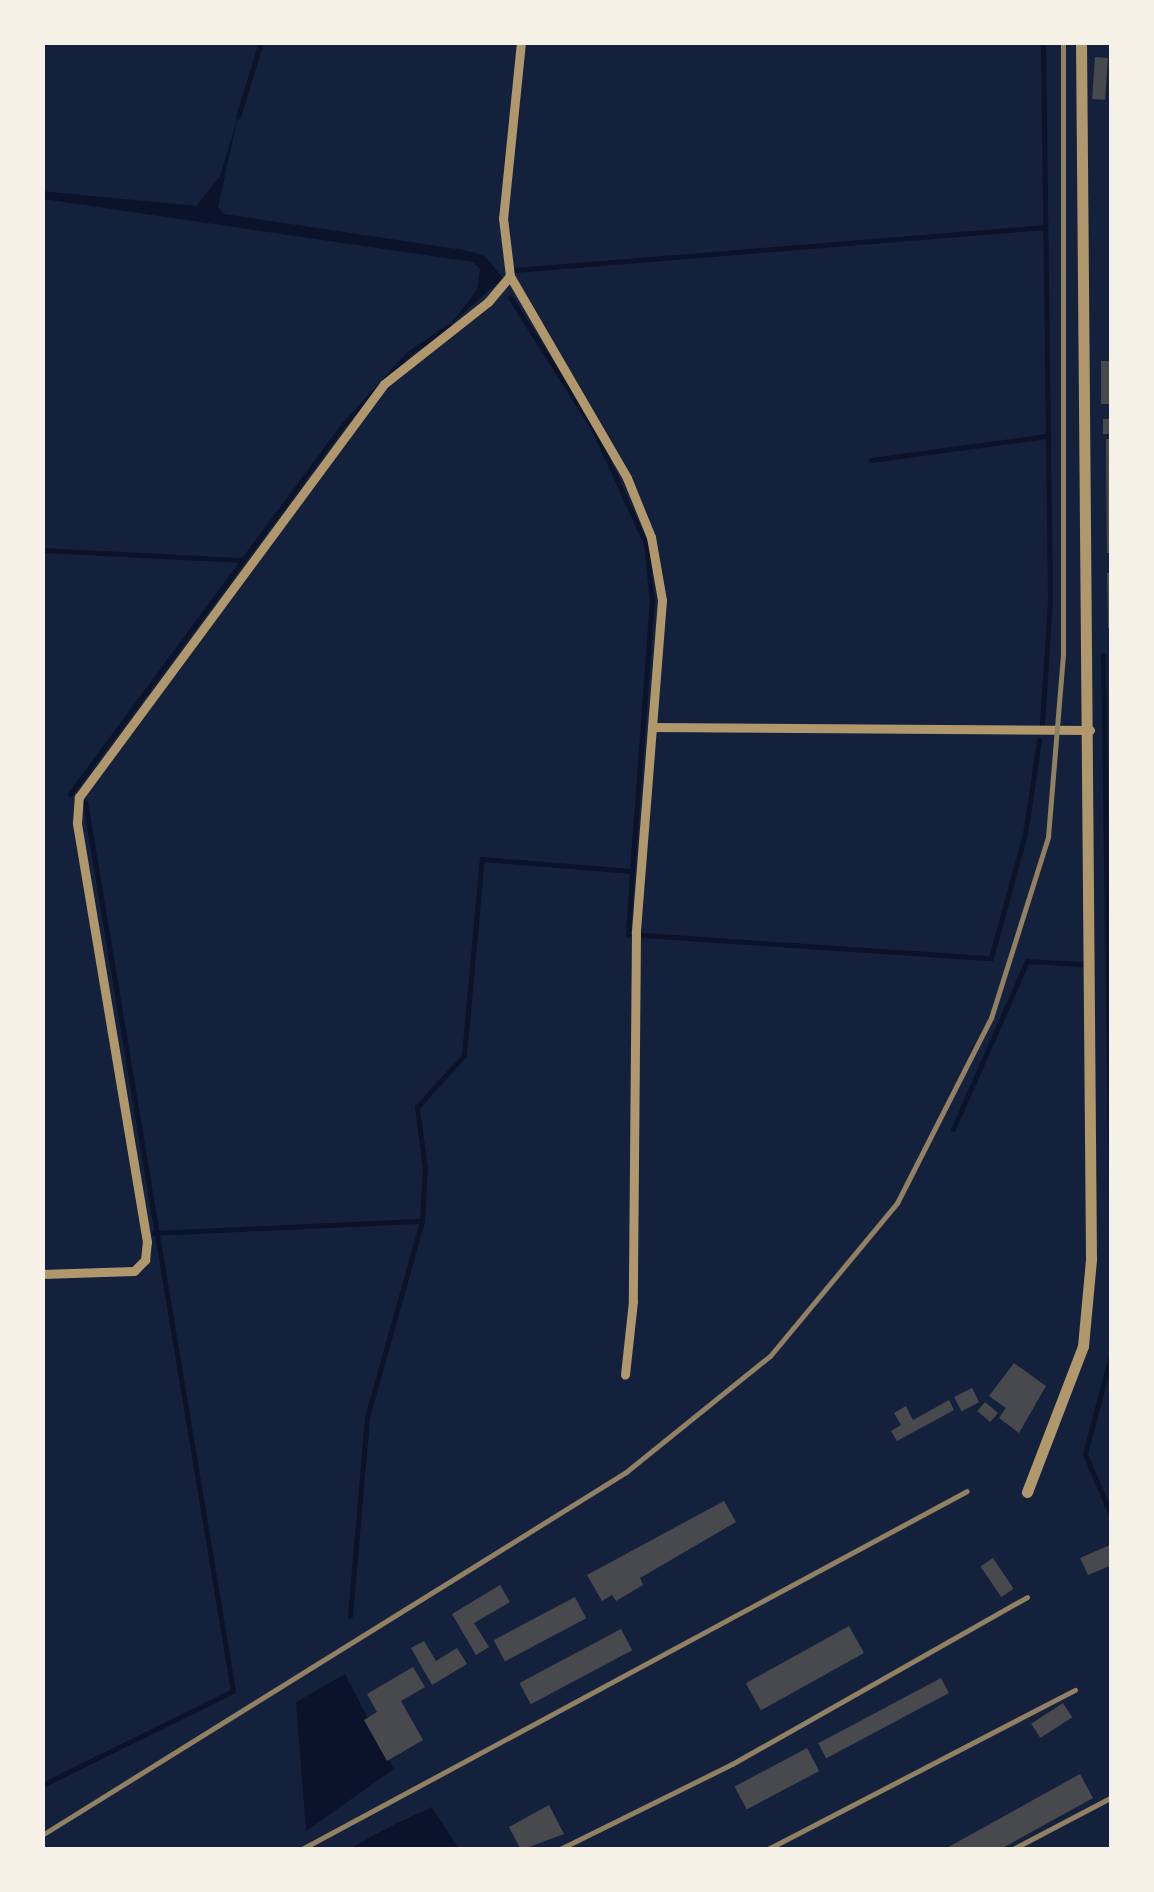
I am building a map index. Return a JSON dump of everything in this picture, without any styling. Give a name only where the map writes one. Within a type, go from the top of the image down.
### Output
[{"type":"street","points":[[521,42],[503,218],[510,276],[610,447],[651,537],[662,600],[636,933],[633,1301],[625,1375]]},
{"type":"street","points":[[1028,1492],[1076,1369],[1090,1292],[1090,730],[1082,42]]},
{"type":"street","points":[[42,1274],[134,1271],[145,1260],[147,1242],[77,823],[79,797],[384,384],[488,302],[510,276]]},
{"type":"street","points":[[652,727],[1090,730]]},
{"type":"water","points":[[238,117],[218,207],[224,214],[464,250],[485,256],[503,278],[449,326],[477,290],[480,269],[473,262],[43,199],[42,191],[196,206],[220,176]]},
{"type":"water","points":[[345,1674],[394,1769],[306,1831],[296,1702]]},
{"type":"water","points":[[432,1807],[459,1849],[349,1849],[393,1825]]},
{"type":"building","points":[[1095,57],[1108,58],[1105,100],[1092,99]]},
{"type":"building","points":[[1101,361],[1112,361],[1112,404],[1101,404]]},
{"type":"building","points":[[1103,419],[1112,419],[1112,434],[1103,434]]},
{"type":"building","points":[[1106,439],[1112,439],[1112,553],[1107,553]]},
{"type":"building","points":[[1107,573],[1112,573],[1112,628],[1108,628]]},
{"type":"building","points":[[1014,1363],[1046,1386],[1019,1433],[999,1418],[1006,1408],[989,1396]]},
{"type":"building","points":[[972,1388],[979,1402],[961,1411],[954,1397]]},
{"type":"building","points":[[949,1400],[954,1410],[897,1441],[891,1431],[901,1425],[894,1413],[906,1406],[913,1420]]},
{"type":"building","points":[[985,1402],[998,1413],[990,1422],[977,1411]]},
{"type":"building","points":[[724,1501],[736,1522],[640,1578],[643,1585],[616,1601],[612,1595],[602,1601],[587,1575]]},
{"type":"building","points":[[1112,1544],[1112,1565],[1088,1575],[1080,1558]]},
{"type":"building","points":[[993,1558],[1014,1589],[1001,1597],[981,1566]]},
{"type":"building","points":[[500,1585],[510,1602],[474,1623],[489,1647],[476,1655],[452,1614]]},
{"type":"building","points":[[575,1597],[586,1618],[505,1661],[494,1640]]},
{"type":"building","points":[[849,1626],[864,1653],[761,1710],[746,1683]]},
{"type":"building","points":[[621,1629],[632,1650],[531,1704],[519,1683]]},
{"type":"building","points":[[424,1641],[436,1661],[457,1648],[467,1664],[432,1685],[411,1648]]},
{"type":"building","points":[[413,1667],[425,1687],[401,1701],[423,1740],[387,1761],[364,1720],[377,1712],[367,1694]]},
{"type":"building","points":[[941,1678],[949,1693],[826,1758],[818,1743]]},
{"type":"building","points":[[1063,1703],[1072,1717],[1040,1738],[1031,1724]]},
{"type":"building","points":[[807,1748],[819,1771],[747,1809],[735,1786]]},
{"type":"building","points":[[1080,1774],[1093,1798],[999,1850],[943,1850]]},
{"type":"building","points":[[549,1805],[564,1834],[521,1850],[509,1827]]},
{"type":"waterway","points":[[238,117],[261,42]]},
{"type":"waterway","points":[[1042,724],[1050,599],[1043,42]]},
{"type":"waterway","points":[[515,270],[1045,227]]},
{"type":"waterway","points":[[350,1616],[367,1417],[422,1221],[425,1168],[417,1107],[464,1055],[482,859],[632,871],[652,601],[646,544],[594,430],[510,297]]},
{"type":"waterway","points":[[70,794],[345,423],[409,353],[449,326]]},
{"type":"waterway","points":[[871,460],[1046,436]]},
{"type":"waterway","points":[[42,550],[242,560]]},
{"type":"waterway","points":[[1103,655],[1112,1287]]},
{"type":"waterway","points":[[642,935],[991,958],[1025,834],[1039,740]]},
{"type":"waterway","points":[[42,1785],[233,1691],[85,802]]},
{"type":"waterway","points":[[628,935],[632,871]]},
{"type":"waterway","points":[[953,1129],[1027,961],[1082,964]]},
{"type":"waterway","points":[[153,1233],[422,1221]]},
{"type":"waterway","points":[[1112,1351],[1085,1454],[1112,1517]]},
{"type":"railway","points":[[42,1835],[626,1472],[770,1356],[897,1203],[991,1018],[1048,837],[1063,655],[1063,42]]},
{"type":"railway","points":[[300,1850],[967,1491]]},
{"type":"railway","points":[[558,1850],[732,1764],[1027,1597]]},
{"type":"railway","points":[[766,1850],[1075,1690]]},
{"type":"railway","points":[[1011,1850],[1112,1797]]}]
